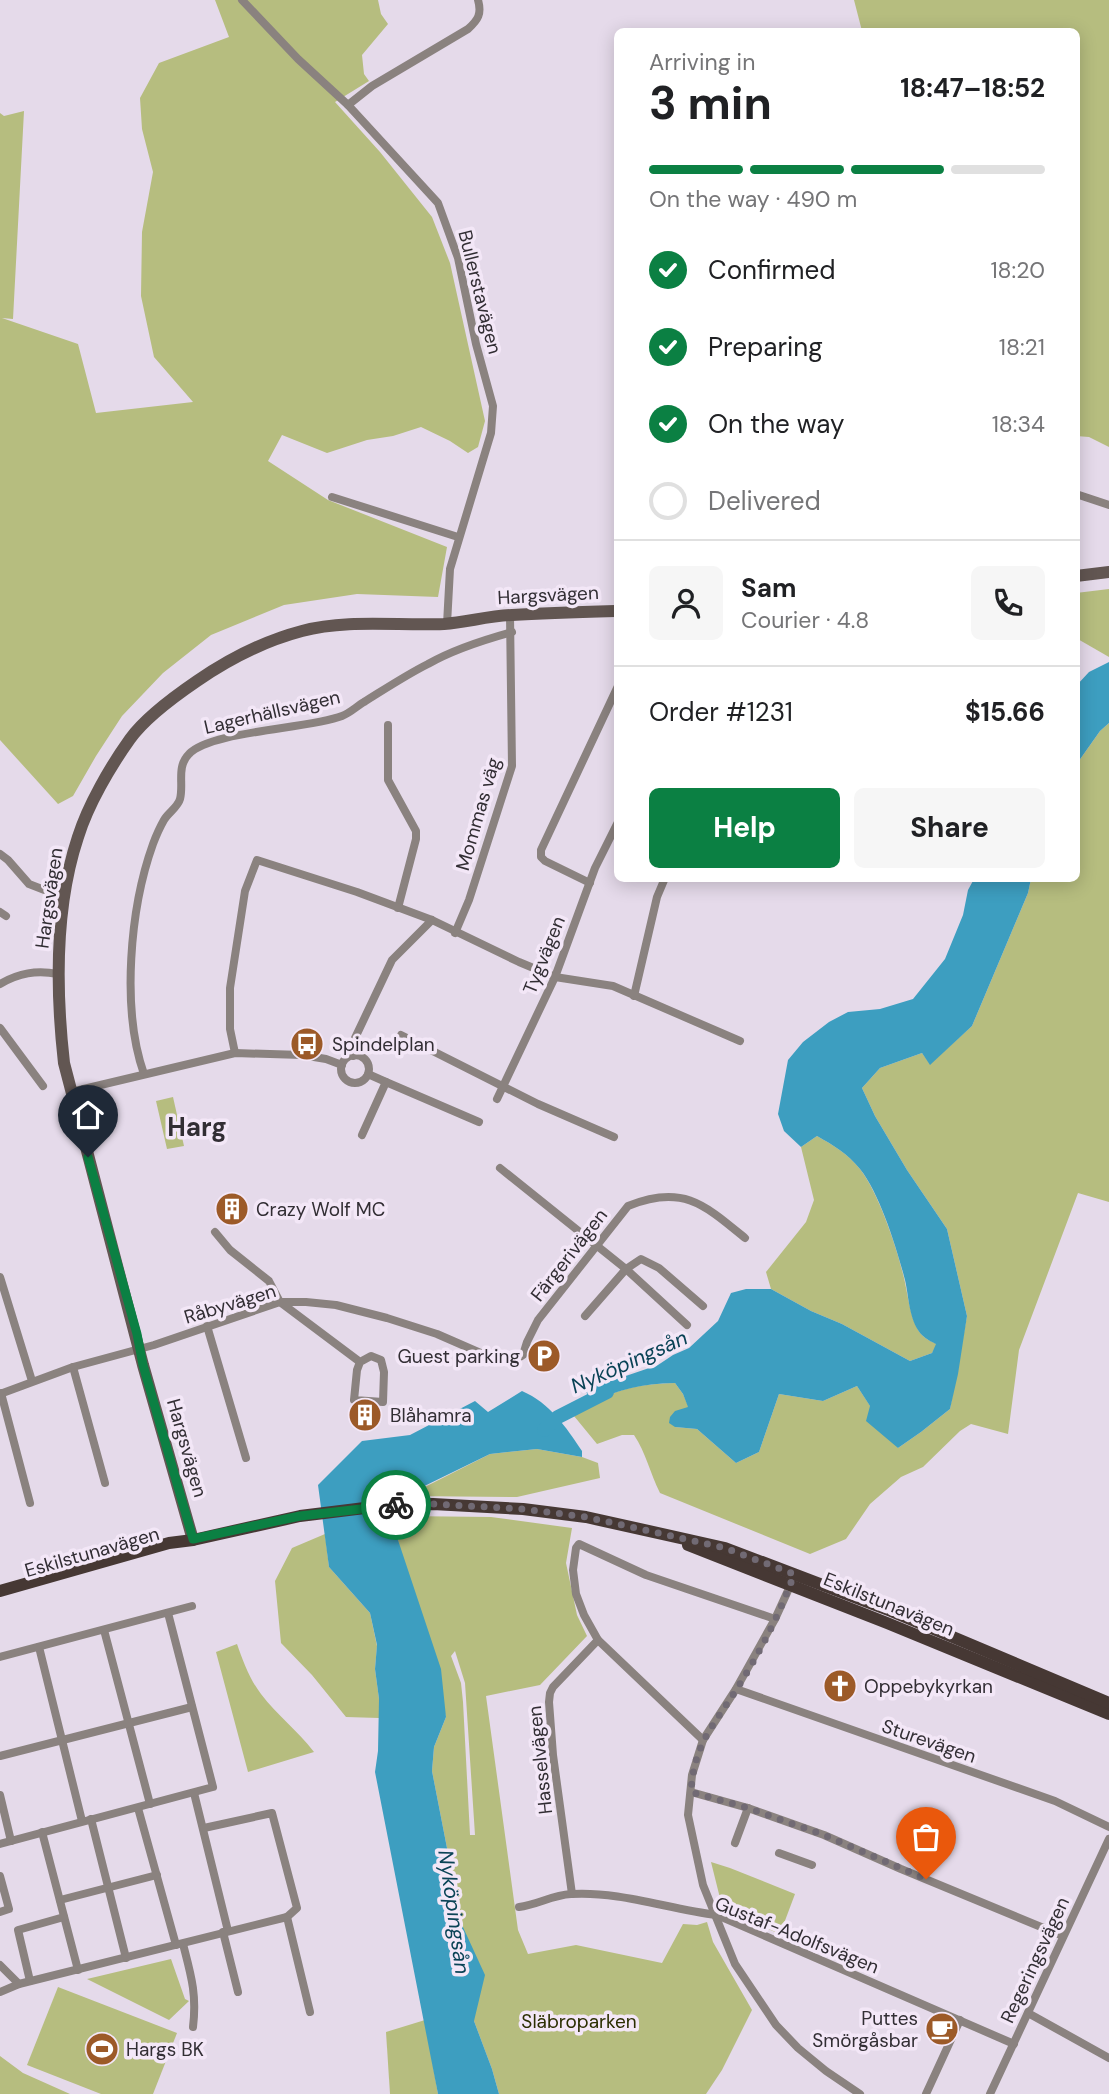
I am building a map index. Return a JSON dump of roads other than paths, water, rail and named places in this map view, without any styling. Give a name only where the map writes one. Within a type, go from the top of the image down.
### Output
[{"type":"main road","name":"Eskilstunavägen","points":[[0,1591],[169,1543],[300,1516],[389,1505],[433,1504],[523,1509],[586,1517],[725,1548],[792,1580],[1109,1714]]},
{"type":"main road","name":"Eskilstunavägen","points":[[0,1600],[171,1549],[193,1539]]},
{"type":"main road","name":"Eskilstunavägen","points":[[792,1580],[891,1611],[1109,1703]]},
{"type":"street","name":"Bullerstavägen","points":[[242,0],[299,60],[348,105],[438,203],[458,258],[476,344],[493,406],[491,433],[450,569],[447,624]]},
{"type":"street","points":[[348,105],[372,86],[478,21],[481,10],[478,0]]},
{"type":"street","points":[[1080,495],[1109,505]]},
{"type":"street","points":[[332,497],[458,537]]},
{"type":"street","points":[[1080,576],[1109,572]]},
{"type":"street","name":"Hargsvägen","points":[[193,1539],[71,1092],[62,1040],[58,974],[65,898],[78,836],[101,786],[131,738],[172,698],[218,666],[266,643],[303,631],[334,625],[447,624],[510,615],[614,611]]},
{"type":"street","name":"Mommas väg","points":[[455,933],[470,900],[512,766],[510,615]]},
{"type":"street","name":"Lagerhällsvägen","points":[[144,1074],[137,1055],[131,987],[138,900],[154,842],[164,820],[180,800],[181,769],[187,755],[200,745],[223,739],[342,716],[429,663],[468,645],[512,632]]},
{"type":"street","points":[[590,883],[545,862],[541,857],[541,849],[614,694]]},
{"type":"street","points":[[388,725],[388,780],[416,831],[398,908]]},
{"type":"street","name":"Tygvägen","points":[[497,1099],[555,977],[590,883],[614,831]]},
{"type":"street","points":[[0,854],[29,884],[65,898]]},
{"type":"street","points":[[235,1053],[230,1029],[230,988],[245,891],[257,860],[357,892],[432,920],[455,933],[555,977],[613,986],[740,1041]]},
{"type":"street","points":[[634,996],[654,909],[664,882]]},
{"type":"street","points":[[353,1056],[355,1038],[392,960],[432,920]]},
{"type":"street","points":[[0,984],[19,974],[44,971],[58,974]]},
{"type":"street","points":[[0,1027],[43,1086]]},
{"type":"street","points":[[401,1035],[614,1137]]},
{"type":"street","points":[[71,1092],[235,1053],[302,1055],[342,1065]]},
{"type":"street","points":[[353,1056],[364,1059],[368,1066],[368,1074],[358,1083],[348,1081],[342,1074],[342,1065],[346,1059],[353,1056]]},
{"type":"street","points":[[368,1074],[479,1122]]},
{"type":"street","points":[[362,1135],[386,1082]]},
{"type":"street","points":[[500,1168],[625,1269],[687,1325]]},
{"type":"street","name":"Färgerivägen","points":[[511,1363],[523,1355],[538,1320],[628,1206],[646,1199],[677,1196],[690,1199],[711,1210],[745,1238]]},
{"type":"street","points":[[215,1232],[230,1250],[269,1280],[280,1302],[360,1362]]},
{"type":"street","points":[[585,1316],[625,1269],[641,1259],[660,1268],[703,1306]]},
{"type":"street","points":[[0,1276],[32,1381]]},
{"type":"street","name":"Råbyvägen","points":[[1,1393],[72,1367],[140,1348],[280,1302],[336,1305],[387,1318],[511,1363]]},
{"type":"street","points":[[207,1326],[246,1458]]},
{"type":"street","points":[[370,1356],[381,1360],[384,1373],[383,1402],[354,1400],[360,1362],[370,1356]]},
{"type":"street","points":[[72,1367],[105,1483]]},
{"type":"street","points":[[1,1393],[30,1503]]},
{"type":"street","points":[[703,1740],[598,1640],[576,1594],[573,1570],[576,1548],[579,1544],[646,1574],[775,1619]]},
{"type":"street","points":[[792,1580],[775,1619],[736,1689],[703,1740],[692,1775],[688,1815],[703,1885],[735,1964],[776,2025],[798,2048],[860,2094]]},
{"type":"street","points":[[0,1657],[192,1606]]},
{"type":"street","points":[[0,1844],[213,1787],[168,1613]]},
{"type":"street","points":[[104,1630],[150,1804]]},
{"type":"street","name":"Hasselvägen","points":[[572,1894],[553,1755],[549,1702],[553,1687],[598,1640]]},
{"type":"street","points":[[39,1647],[61,1740],[108,1888],[126,1958]]},
{"type":"street","name":"Sturevägen","points":[[736,1689],[1055,1801],[1109,1827]]},
{"type":"street","points":[[0,1756],[192,1707]]},
{"type":"street","points":[[691,1792],[748,1808],[824,1835],[1063,1936]]},
{"type":"street","points":[[194,1793],[204,1828],[238,1992]]},
{"type":"street","points":[[0,1794],[11,1841]]},
{"type":"street","points":[[138,1808],[194,1988],[193,2027]]},
{"type":"street","points":[[735,1843],[748,1808]]},
{"type":"street","points":[[0,1992],[30,1981],[287,1917],[297,1908],[271,1813],[204,1828]]},
{"type":"street","points":[[42,1832],[78,1970]]},
{"type":"street","name":"Regeringsvägen","points":[[990,2094],[1109,1839]]},
{"type":"street","points":[[779,1853],[812,1865]]},
{"type":"street","points":[[60,1900],[157,1875]]},
{"type":"street","points":[[0,1876],[9,1909],[0,1912]]},
{"type":"street","name":"Gustaf-Adolfsvägen","points":[[519,1907],[533,1905],[548,1897],[572,1894],[606,1895],[716,1915],[1014,2044]]},
{"type":"street","points":[[30,1981],[18,1930],[64,1917]]},
{"type":"street","points":[[287,1917],[310,2012]]},
{"type":"street","points":[[0,1965],[19,1984]]},
{"type":"street","points":[[1028,2013],[1109,2059]]},
{"type":"street","points":[[926,2094],[960,2020]]},
{"type":"water","points":[[1109,662],[1109,723],[1080,759],[1080,682],[1089,672]]},
{"type":"water","points":[[972,882],[1030,882],[972,1026],[930,1065],[922,1053],[880,1068],[862,1088],[907,1170],[947,1229],[967,1316],[950,1409],[898,1448],[866,1421],[870,1406],[857,1386],[823,1401],[779,1394],[759,1452],[736,1463],[697,1429],[675,1427],[669,1423],[675,1411],[688,1407],[675,1383],[632,1388],[591,1402],[584,1387],[658,1365],[689,1348],[718,1321],[731,1293],[746,1289],[771,1289],[910,1361],[932,1353],[936,1344],[918,1331],[910,1310],[893,1238],[881,1207],[860,1169],[834,1146],[817,1136],[801,1147],[784,1131],[778,1114],[788,1060],[803,1042],[829,1022],[848,1012],[880,1009],[913,999],[945,959],[963,915]]},
{"type":"water","points":[[522,1391],[541,1402],[556,1416],[582,1451],[582,1457],[537,1449],[490,1454],[408,1494],[398,1540],[441,1669],[446,1717],[434,1747],[432,1771],[462,1925],[485,1975],[474,2021],[499,2094],[438,2094],[375,1772],[379,1699],[375,1669],[377,1645],[370,1613],[329,1567],[318,1485],[362,1441],[410,1435],[475,1401],[488,1412]]},
{"type":"waterway","name":"Nyköpingsån","points":[[544,1430],[558,1417],[607,1392]]},
{"type":"place","name":"Spindelplan","points":[[307,1044]]},
{"type":"place","name":"Crazy Wolf MC","points":[[232,1209]]},
{"type":"place","name":"Guest parking","points":[[544,1356]]},
{"type":"place","name":"Blåhamra","points":[[365,1415]]},
{"type":"place","name":"Oppebykyrkan","points":[[840,1686]]},
{"type":"place","name":"Puttes Smörgåsbar","points":[[942,2029]]},
{"type":"place","name":"Hargs BK","points":[[102,2049]]},
{"type":"district","name":"Harg","points":[[197,1127]]},
{"type":"park label","name":"Släbroparken","points":[[579,2021]]}]
